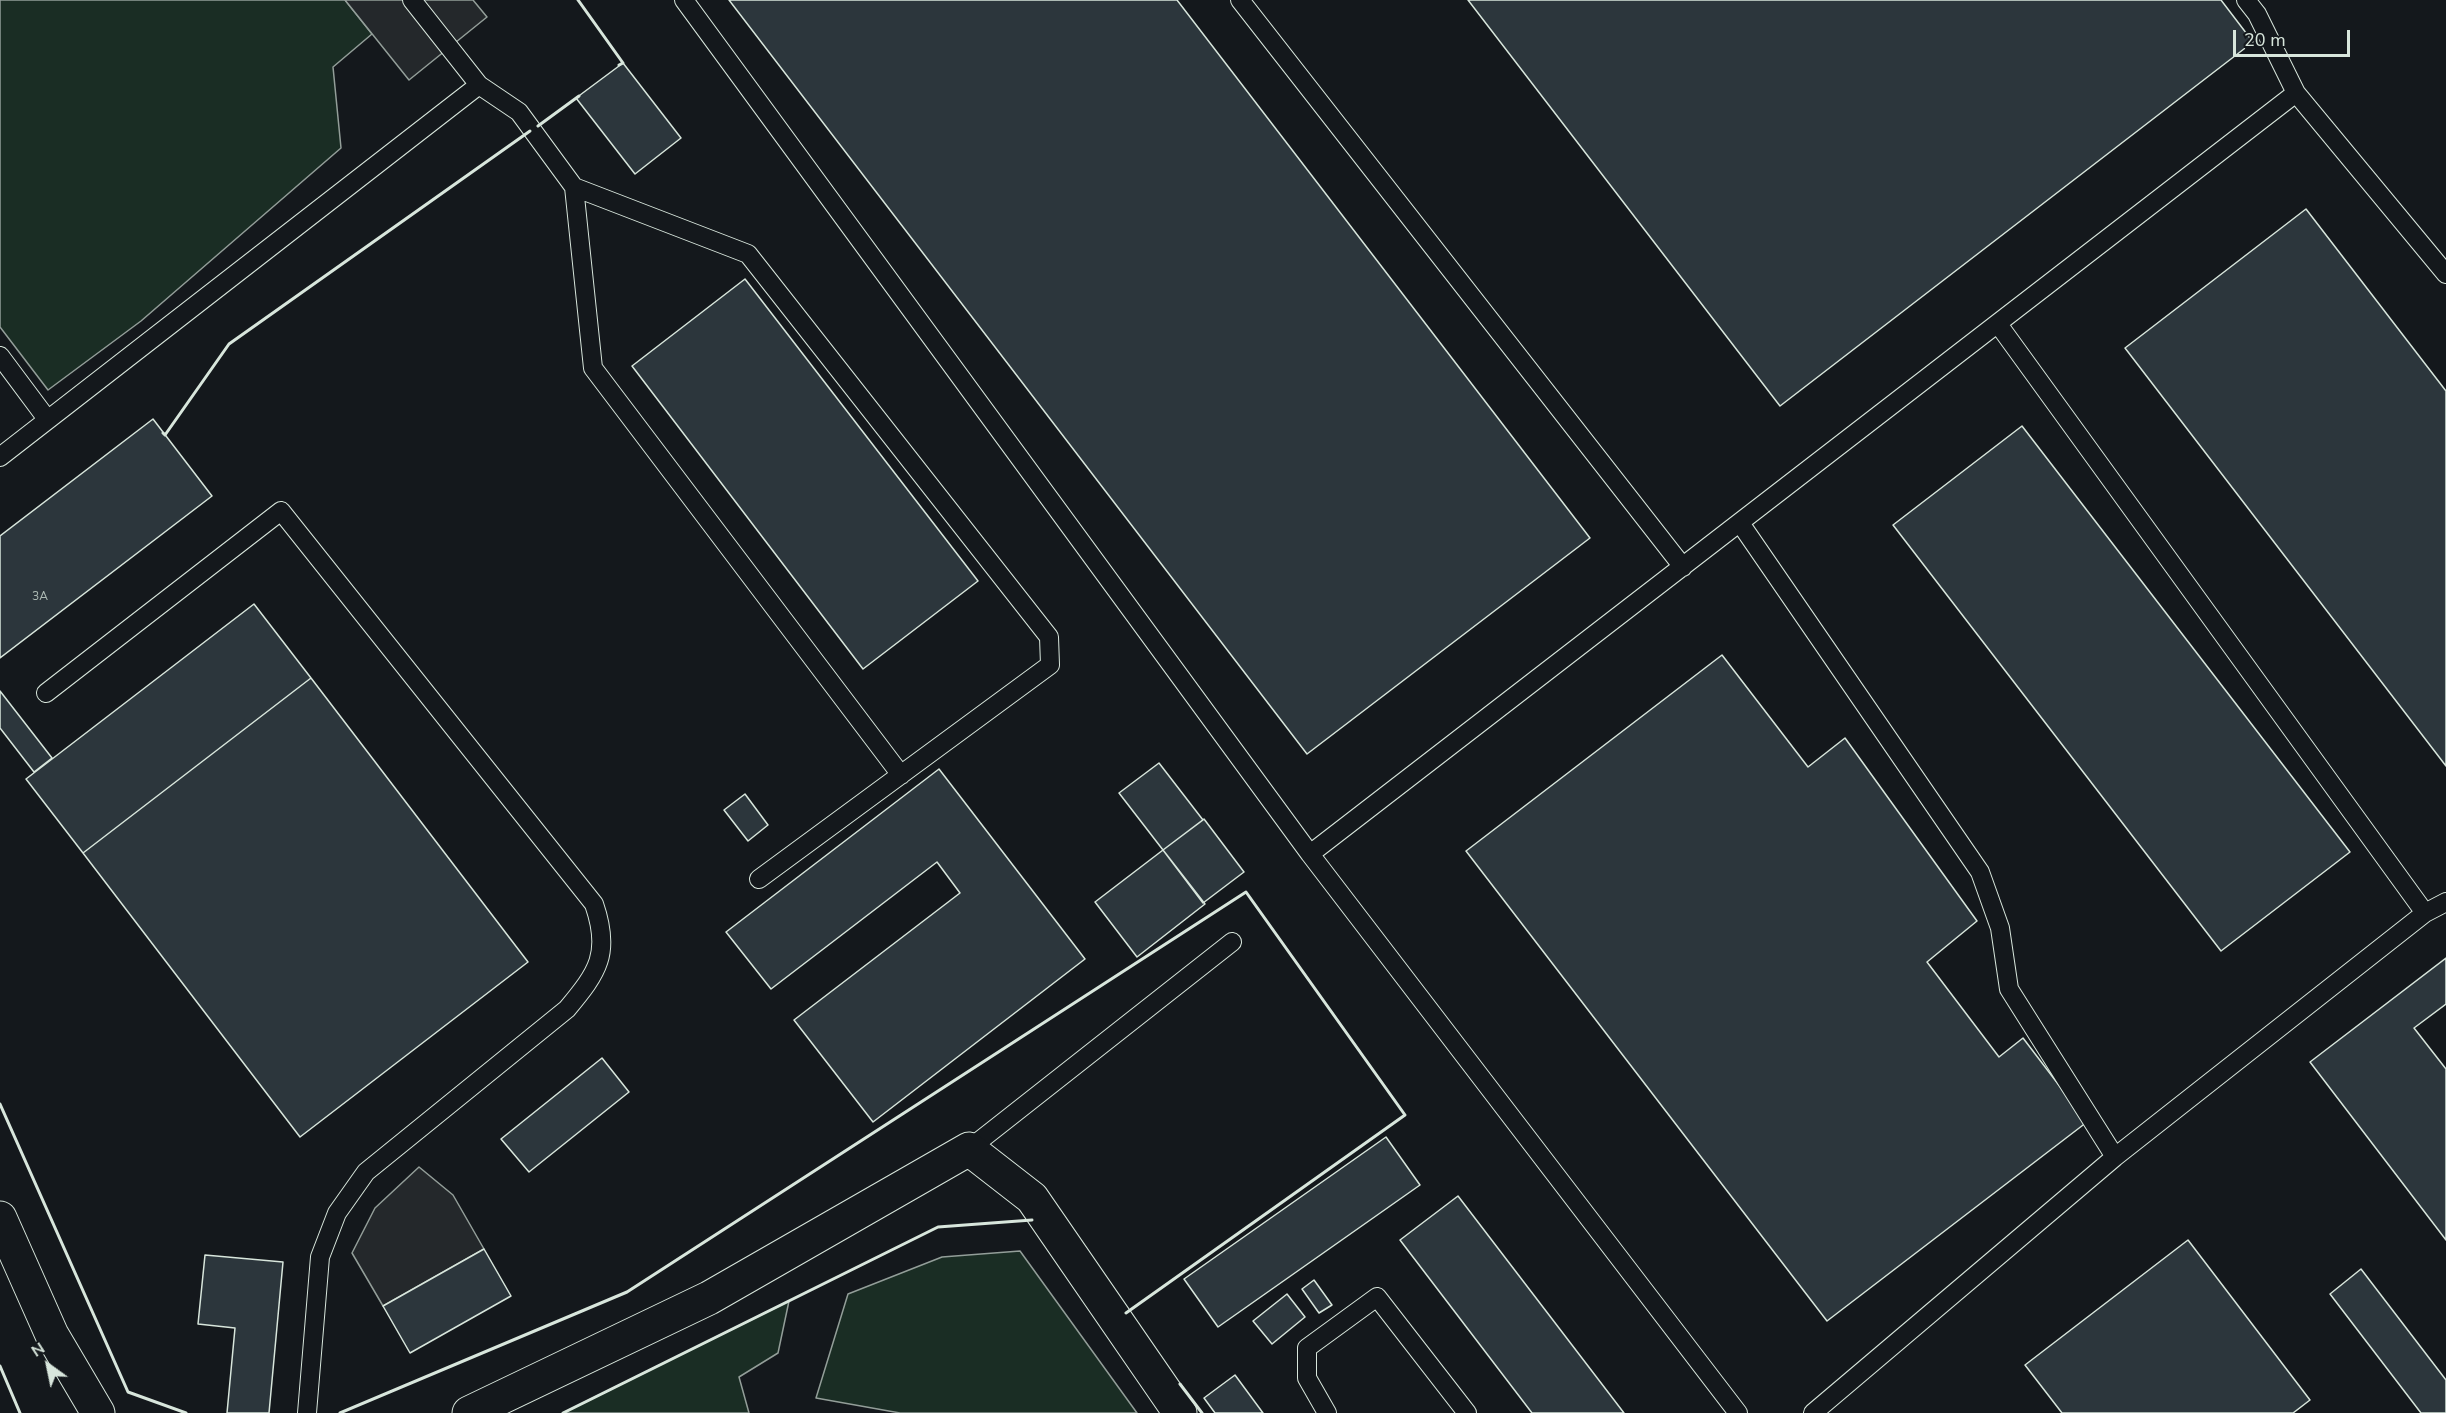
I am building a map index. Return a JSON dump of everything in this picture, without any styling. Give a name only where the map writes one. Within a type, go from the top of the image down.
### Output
[{"type":"street","points":[[469,1413],[709,1298],[969,1149],[1032,1198],[1180,1413]]},
{"type":"street","points":[[0,1218],[52,1335],[90,1404],[98,1413]]},
{"type":"lane","points":[[412,0],[478,86],[519,112],[574,187],[593,368],[901,775]]},
{"type":"lane","points":[[684,0],[1310,854],[1738,1413]]},
{"type":"lane","points":[[1240,0],[1683,567]]},
{"type":"lane","points":[[2246,0],[2257,14],[2296,93],[2446,274]]},
{"type":"lane","points":[[0,457],[478,86]]},
{"type":"lane","points":[[1310,854],[2296,93]]},
{"type":"lane","points":[[574,187],[748,254],[1049,637],[1050,665],[759,879]]},
{"type":"lane","points":[[1998,324],[2425,913]]},
{"type":"lane","points":[[0,356],[47,419]]},
{"type":"lane","points":[[46,693],[281,511],[594,904],[602,929],[602,954],[592,979],[567,1010],[366,1172],[337,1213],[320,1257],[307,1413]]},
{"type":"lane","points":[[1740,523],[1980,872],[2000,928],[2009,989],[2115,1157]]},
{"type":"lane","points":[[1813,1413],[2115,1157],[2425,913],[2446,902]]},
{"type":"lane","points":[[969,1149],[1232,942]]},
{"type":"lane","points":[[1326,1413],[1307,1378],[1307,1348],[1377,1297],[1467,1413]]},
{"type":"green space","points":[[0,0],[345,0],[372,34],[333,67],[341,148],[141,321],[48,390],[0,327]]},
{"type":"green space","points":[[1020,1251],[1137,1413],[900,1413],[816,1398],[848,1294],[942,1257]]},
{"type":"green space","points":[[789,1301],[778,1353],[739,1377],[749,1413],[563,1413]]},
{"type":"shaded area","points":[[345,0],[473,0],[487,17],[409,80]]},
{"type":"shaded area","points":[[419,1167],[453,1195],[484,1249],[383,1306],[352,1253],[375,1208]]},
{"type":"building","points":[[729,0],[1177,0],[1590,538],[1307,754]]},
{"type":"building","points":[[1468,0],[2221,0],[2253,42],[1780,406]]},
{"type":"building","points":[[623,63],[681,138],[635,174],[576,98]]},
{"type":"building","points":[[2306,209],[2446,391],[2446,766],[2125,348]]},
{"type":"building","points":[[745,279],[978,581],[863,669],[632,366]]},
{"type":"building","points":[[153,419],[212,496],[0,658],[0,536]]},
{"type":"building","points":[[2022,426],[2350,852],[2221,951],[1893,525]]},
{"type":"building","points":[[254,604],[311,678],[83,853],[26,779]]},
{"type":"building","points":[[1722,655],[1808,767],[1845,738],[1977,921],[1927,962],[1999,1057],[2023,1038],[2087,1122],[1827,1321],[1466,851]]},
{"type":"building","points":[[311,678],[528,962],[300,1137],[83,853]]},
{"type":"building","points":[[0,691],[52,758],[34,772],[0,728]]},
{"type":"building","points":[[1159,763],[1203,820],[1163,850],[1119,793]]},
{"type":"building","points":[[939,769],[1085,959],[873,1122],[794,1020],[960,893],[937,862],[771,989],[726,932]]},
{"type":"building","points":[[745,794],[768,825],[748,841],[724,810]]},
{"type":"building","points":[[1204,819],[1244,872],[1203,903],[1163,850]]},
{"type":"building","points":[[1163,850],[1205,904],[1137,957],[1095,902]]},
{"type":"building","points":[[2446,958],[2446,1004],[2414,1028],[2446,1069],[2446,1240],[2310,1062]]},
{"type":"building","points":[[602,1058],[629,1092],[529,1172],[501,1139]]},
{"type":"building","points":[[1386,1137],[1420,1185],[1218,1327],[1184,1279]]},
{"type":"building","points":[[1458,1196],[1624,1413],[1532,1413],[1400,1240]]},
{"type":"building","points":[[2188,1240],[2310,1400],[2293,1413],[2062,1413],[2025,1365]]},
{"type":"building","points":[[484,1249],[511,1296],[410,1353],[383,1306]]},
{"type":"building","points":[[205,1255],[283,1262],[269,1413],[227,1413],[235,1328],[198,1324]]},
{"type":"building","points":[[2361,1269],[2446,1380],[2446,1413],[2421,1413],[2330,1294]]},
{"type":"building","points":[[1314,1280],[1332,1305],[1319,1313],[1302,1289]]},
{"type":"building","points":[[1287,1294],[1305,1317],[1272,1344],[1253,1321]]},
{"type":"building","points":[[1235,1375],[1263,1413],[1215,1413],[1204,1398]]},
{"type":"wall","points":[[578,0],[623,63],[619,65]]},
{"type":"wall","points":[[538,126],[579,96]]},
{"type":"wall","points":[[163,433],[165,435],[229,344],[530,131]]},
{"type":"wall","points":[[340,1413],[627,1292],[1246,892],[1405,1115],[1126,1313]]},
{"type":"wall","points":[[0,1104],[128,1392],[186,1413]]},
{"type":"wall","points":[[563,1413],[938,1227],[1032,1220]]},
{"type":"wall","points":[[0,1366],[20,1413]]},
{"type":"wall","points":[[1180,1384],[1202,1413]]}]
